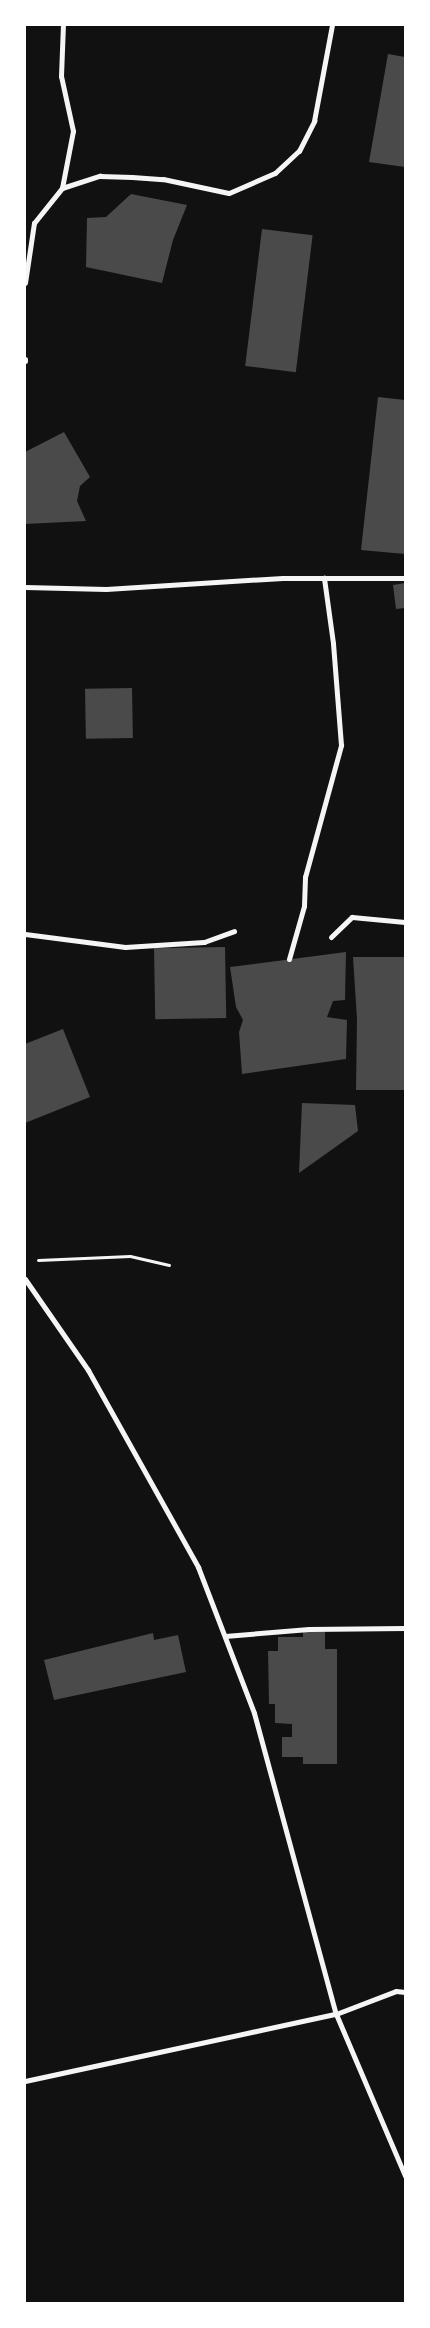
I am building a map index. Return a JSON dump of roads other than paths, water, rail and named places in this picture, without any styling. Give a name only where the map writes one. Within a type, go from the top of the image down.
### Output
[{"type":"street","points":[[25,283],[34,223],[62,188],[74,130],[61,76],[63,25]]},
{"type":"street","points":[[62,188],[100,176],[163,179],[229,193],[275,173],[299,151],[314,120],[332,25]]},
{"type":"street","points":[[25,587],[106,589],[324,578],[405,578]]},
{"type":"street","points":[[289,959],[304,906],[305,877],[341,745],[333,643],[324,578]]},
{"type":"street","points":[[331,937],[352,917],[405,922]]},
{"type":"street","points":[[25,934],[125,947],[204,942],[234,931]]},
{"type":"street","points":[[25,1279],[102,1396],[198,1567],[254,1713],[336,2014],[405,2176]]},
{"type":"street","points":[[225,1636],[310,1629],[405,1628]]},
{"type":"street","points":[[25,2081],[336,2014],[396,1991],[405,1992]]}]
